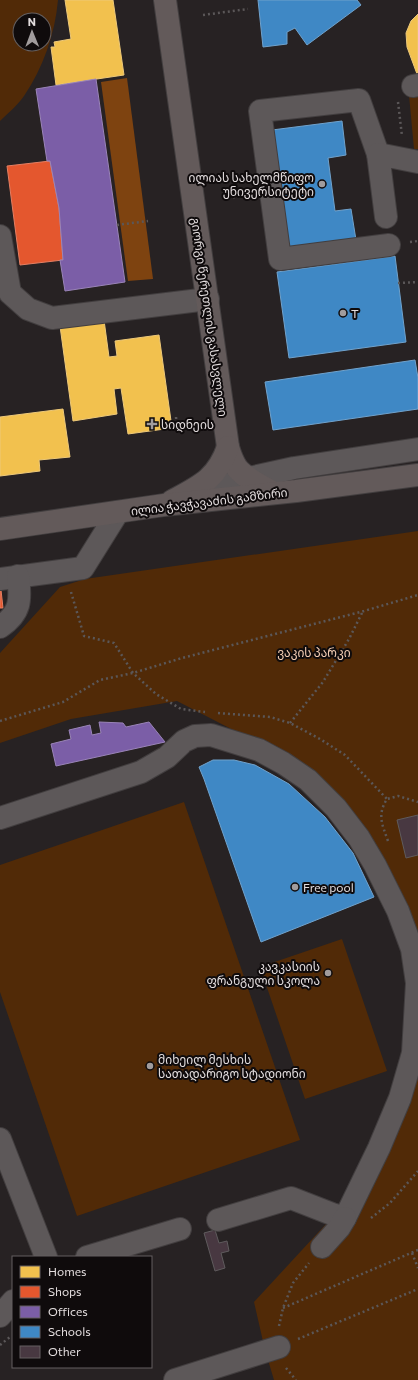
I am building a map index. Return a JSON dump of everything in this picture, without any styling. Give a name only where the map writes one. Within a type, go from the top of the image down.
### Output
[{"type":"main road","name":"გიორგი წერეთლის გასასვლელი","points":[[165,0],[228,447],[237,468],[249,478],[274,493]]},
{"type":"main road","points":[[164,505],[187,493],[215,474],[224,460],[228,447]]},
{"type":"main road","name":"ილია ჭავჭავაძის გამზირი","points":[[0,529],[164,505],[418,475]]},
{"type":"street","points":[[386,217],[378,154],[358,100],[260,111],[280,259],[389,245]]},
{"type":"street","points":[[378,154],[418,162]]},
{"type":"street","points":[[0,236],[10,293],[28,309],[52,318],[208,299]]},
{"type":"street","points":[[164,505],[249,478],[318,463],[418,449]]},
{"type":"street","points":[[0,627],[16,612],[19,602],[9,578],[83,568],[118,512]]},
{"type":"street","points":[[0,818],[141,772],[167,757],[184,741],[195,736],[210,735],[259,750],[283,763],[308,780],[336,808],[359,838],[375,865],[398,911],[412,949],[417,983],[413,1053],[400,1098],[379,1148],[345,1218],[339,1228],[322,1247]]},
{"type":"street","points":[[0,1139],[46,1256]]},
{"type":"street","points":[[218,1220],[291,1198],[345,1218]]},
{"type":"street","points":[[90,1256],[180,1229]]},
{"type":"street","points":[[0,1316],[12,1302]]},
{"type":"street","points":[[175,1380],[279,1347]]},
{"type":"path","points":[[203,15],[248,9]]},
{"type":"path","points":[[228,198],[253,195]]},
{"type":"path","points":[[117,225],[148,221]]},
{"type":"path","points":[[398,283],[418,282]]},
{"type":"path","points":[[176,417],[177,428]]},
{"type":"path","points":[[65,570],[84,636],[114,643],[133,672],[156,694]]},
{"type":"path","points":[[0,721],[63,702],[100,680],[364,611],[418,595]]},
{"type":"path","points":[[290,723],[323,682],[364,611]]},
{"type":"path","points":[[390,846],[382,823],[381,808],[384,803],[387,799],[398,796],[418,802]]},
{"type":"path","points":[[296,1380],[286,1367],[279,1347],[278,1329],[283,1308],[293,1283],[322,1247]]},
{"type":"path","points":[[283,1308],[418,1250]]},
{"type":"path","points":[[412,1253],[418,1268]]},
{"type":"path","points":[[279,1347],[418,1289]]},
{"type":"path","points":[[0,1345],[12,1336]]},
{"type":"green space","points":[[0,0],[58,0],[52,34],[52,12],[12,12],[12,52],[46,52],[31,85],[16,106],[0,121]]},
{"type":"green space","points":[[418,94],[418,149],[414,149],[409,95]]},
{"type":"green space","name":"ვაკის პარკი","points":[[418,531],[418,939],[372,845],[239,733],[177,701],[71,719],[0,743],[0,653],[60,587],[85,579]]},
{"type":"green space","name":"მიხეილ მესხის სათადარიგო სტადიონი","points":[[184,802],[300,1140],[77,1216],[0,992],[0,865]]},
{"type":"green space","points":[[342,939],[387,1071],[305,1099],[260,967]]},
{"type":"green space","points":[[418,1071],[418,1380],[274,1380],[265,1350],[254,1302],[326,1224]]},
{"type":"shaded area","points":[[127,78],[153,279],[128,281],[101,82]]},
{"type":"building: Homes","points":[[65,0],[113,0],[124,75],[56,85],[52,47],[55,47],[54,42],[71,39]]},
{"type":"building: Homes","points":[[418,14],[417,74],[407,47],[406,33],[411,21]]},
{"type":"building: Homes","points":[[104,320],[109,357],[117,356],[115,341],[159,335],[172,428],[128,434],[121,388],[114,389],[117,414],[73,421],[60,326]]},
{"type":"building: Homes","points":[[63,409],[70,457],[39,460],[40,471],[0,476],[0,417]]},
{"type":"building: Shops","points":[[50,161],[59,208],[63,260],[20,265],[7,166]]},
{"type":"building: Shops","points":[[1,590],[3,608],[0,608]]},
{"type":"building: Offices","points":[[96,79],[125,282],[65,291],[60,260],[63,260],[59,208],[50,161],[47,161],[36,89]]},
{"type":"building: Offices","points":[[99,722],[123,723],[126,727],[149,722],[165,742],[56,766],[51,744],[71,739],[69,730],[90,725],[92,735],[101,733]]},
{"type":"building: Schools","points":[[258,0],[357,0],[361,5],[307,45],[295,28],[287,32],[287,44],[263,47]]},
{"type":"building: Schools","points":[[342,121],[346,155],[328,158],[335,211],[351,209],[356,240],[288,250],[272,130]]},
{"type":"building: Schools","name":"T","points":[[395,256],[406,342],[289,358],[277,272]]},
{"type":"building: Schools","points":[[415,360],[418,378],[418,409],[273,430],[265,382]]},
{"type":"building: Schools","points":[[213,760],[234,760],[255,765],[289,784],[325,817],[353,853],[374,897],[261,942],[199,767]]},
{"type":"building: Other","points":[[418,815],[418,855],[406,858],[397,820]]},
{"type":"building: Other","points":[[215,1230],[219,1243],[227,1241],[229,1251],[221,1253],[225,1268],[215,1271],[204,1233]]},
{"type":"place","name":"ილიას სახელმწიფო უნივერსიტეტი","points":[[322,184]]},
{"type":"place","name":"T","points":[[343,313]]},
{"type":"place","name":"სიდნეის","points":[[152,424]]},
{"type":"place","name":"Free pool","points":[[295,887]]},
{"type":"place","name":"კავკასიის ფრანგული სკოლა","points":[[328,973]]},
{"type":"place","name":"მიხეილ მესხის სათადარიგო სტადიონი","points":[[150,1066]]}]
